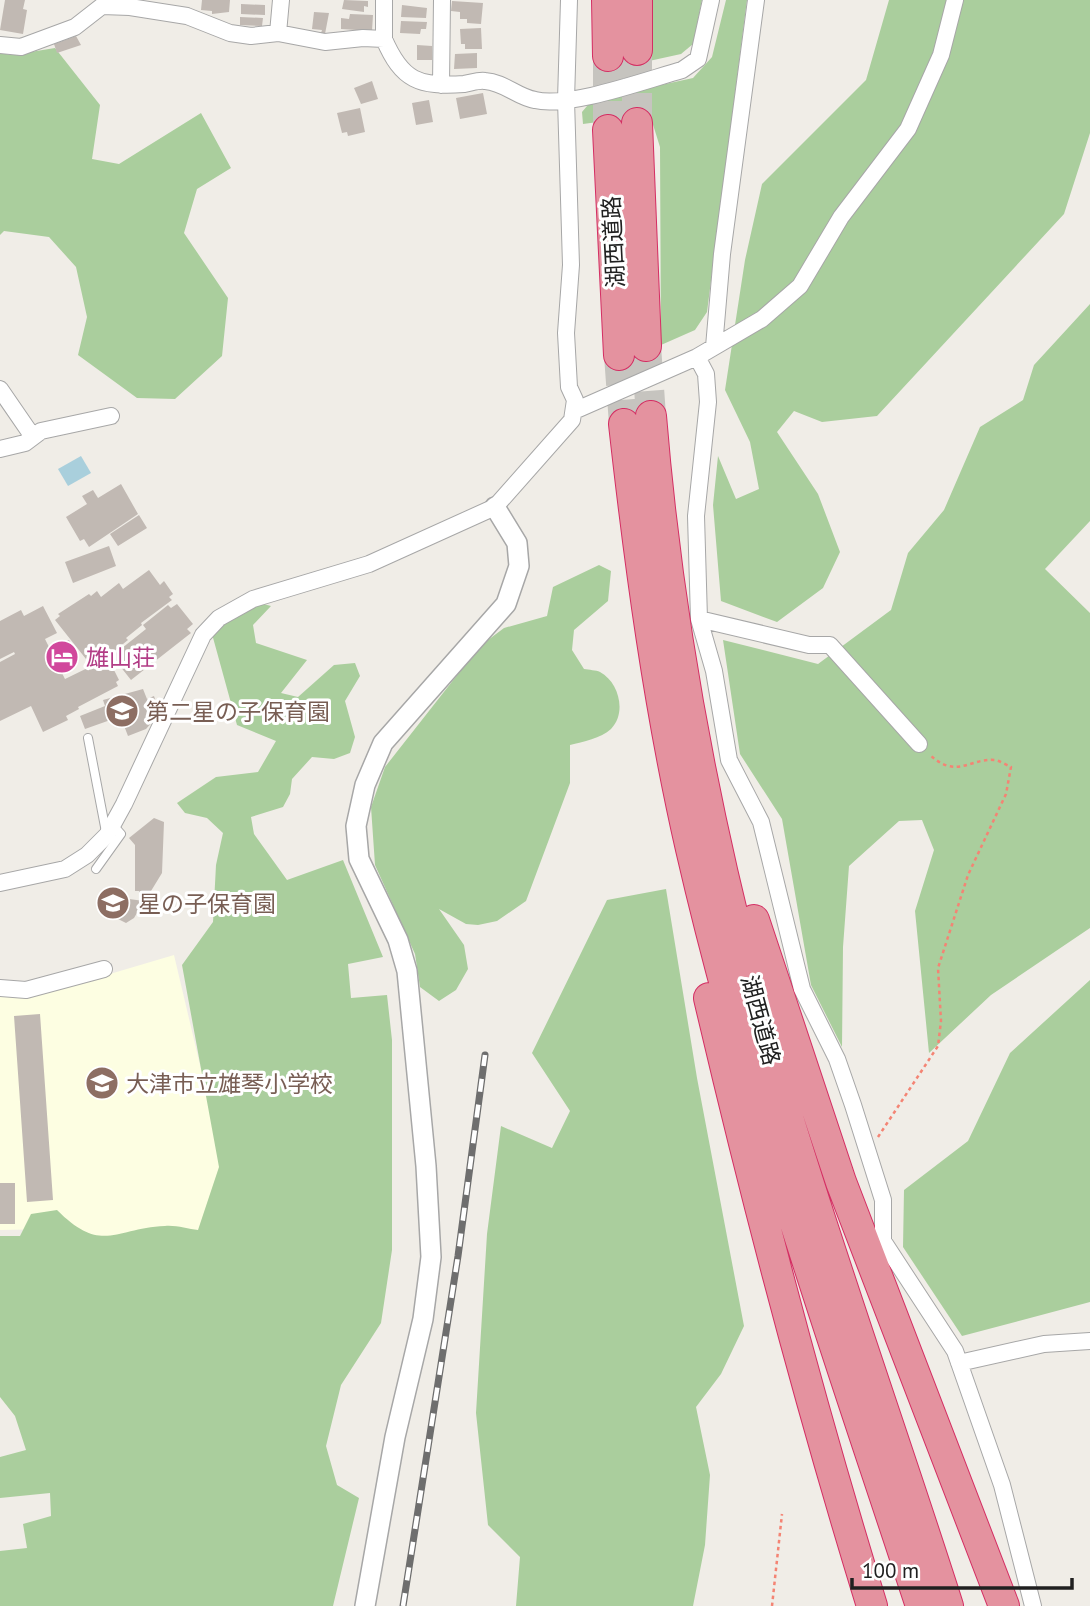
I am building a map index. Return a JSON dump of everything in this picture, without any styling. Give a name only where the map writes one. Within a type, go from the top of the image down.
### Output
[{"type":"highway","points":[[607,0],[608,56]]},
{"type":"highway","points":[[637,0],[637,50]]},
{"type":"highway","name":"湖西道路","points":[[622,126],[633,351]]},
{"type":"highway","name":"湖西道路","points":[[921,1606],[782,1180],[735,1021],[691,849],[642,585],[637,420],[685,692],[715,843],[783,1101],[948,1606]]},
{"type":"highway","points":[[685,692],[711,786],[811,1096],[1004,1606]]},
{"type":"highway","points":[[670,747],[677,814],[704,974],[739,1127],[826,1457],[872,1606]]},
{"type":"street","points":[[278,33],[281,0]]},
{"type":"street","points":[[384,0],[384,39],[403,74],[422,82],[442,85],[484,80],[501,84],[535,100],[566,100],[682,70],[698,59],[711,0]]},
{"type":"street","points":[[442,0],[442,85]]},
{"type":"street","points":[[0,883],[65,869],[87,855],[110,830],[202,635],[219,618],[253,599],[407,550],[495,507],[562,433],[574,411],[575,401],[569,387],[566,333],[571,265],[566,100],[569,0]]},
{"type":"street","points":[[714,347],[722,254],[755,0]]},
{"type":"street","points":[[574,411],[697,357],[762,319],[800,286],[841,217],[908,130],[941,55],[955,0]]},
{"type":"street","points":[[0,45],[21,47],[75,27],[102,3],[188,8],[230,33],[251,36],[278,33],[325,42],[384,39]]},
{"type":"street","points":[[697,357],[706,374],[708,402],[696,516],[699,619],[714,671],[729,760],[761,822],[802,989],[837,1059],[883,1200],[883,1241],[955,1351],[1002,1485],[1033,1606]]},
{"type":"street","points":[[0,389],[33,437]]},
{"type":"street","points":[[0,449],[14,448],[41,431],[111,416]]},
{"type":"street","points":[[365,1606],[395,1437],[423,1319],[431,1257],[423,1126],[407,971],[398,940],[359,859],[356,826],[365,785],[383,743],[506,604],[519,566],[517,543],[495,507]]},
{"type":"street","points":[[699,619],[808,645],[830,645],[919,744]]},
{"type":"street","points":[[0,988],[26,990],[104,969]]},
{"type":"street","points":[[959,1363],[1044,1344],[1090,1341]]},
{"type":"lane","points":[[88,738],[110,830],[121,834],[96,869]]},
{"type":"path","points":[[867,1154],[938,1046],[941,1021],[938,968],[968,875],[1006,794],[1011,767],[994,760],[969,766],[948,766],[934,760],[919,744]]},
{"type":"path","points":[[772,1606],[782,1514]]},
{"type":"shaded area","name":"大津市立雄琴小学校","points":[[174,955],[225,1171],[196,1241],[59,1238],[56,1229],[0,1230],[0,995],[39,995]]},
{"type":"green space","points":[[651,0],[702,0],[693,44],[681,54],[649,61]]},
{"type":"green space","points":[[726,0],[747,0],[707,312],[695,330],[661,345],[660,147],[650,115],[583,124],[582,112],[592,100],[693,78],[712,57]]},
{"type":"green space","points":[[889,0],[1090,0],[1090,133],[1064,214],[877,416],[822,422],[794,411],[777,432],[818,494],[840,552],[823,588],[777,622],[721,601],[713,505],[718,456],[736,499],[759,489],[750,442],[725,390],[745,260],[762,184],[866,80]]},
{"type":"green space","points":[[55,48],[100,105],[92,159],[119,164],[201,113],[231,168],[197,189],[184,233],[228,298],[222,356],[175,399],[137,398],[78,355],[87,317],[76,267],[49,237],[4,231],[0,235],[0,53],[12,55]]},
{"type":"green space","points":[[1090,304],[1090,521],[1045,569],[1090,613],[1090,928],[991,995],[929,1053],[915,911],[934,850],[922,820],[899,821],[849,866],[843,947],[842,1047],[811,985],[782,819],[740,754],[723,640],[818,664],[891,610],[908,553],[944,510],[980,427],[1023,400],[1034,365]]},
{"type":"green space","points":[[599,565],[611,571],[608,601],[574,630],[572,650],[584,669],[600,672],[612,683],[619,698],[619,715],[607,732],[570,745],[570,783],[526,901],[497,921],[478,925],[466,924],[439,909],[464,945],[468,969],[456,990],[439,1001],[420,987],[415,954],[375,865],[371,807],[385,767],[480,646],[504,628],[547,616],[553,587]]},
{"type":"green space","points":[[256,602],[271,606],[253,625],[256,643],[307,660],[281,693],[298,697],[334,665],[355,663],[360,676],[345,701],[355,737],[350,753],[334,759],[312,757],[292,779],[290,794],[283,807],[251,817],[254,834],[287,880],[343,860],[383,957],[348,964],[351,998],[387,995],[392,1040],[392,1250],[381,1323],[341,1385],[326,1446],[337,1485],[359,1498],[333,1606],[0,1606],[0,1551],[27,1548],[23,1524],[51,1516],[50,1493],[0,1498],[0,1457],[26,1450],[15,1416],[0,1397],[0,1236],[20,1236],[31,1214],[57,1210],[86,1232],[98,1235],[109,1236],[165,1226],[198,1230],[219,1167],[182,965],[213,922],[216,865],[223,833],[207,818],[185,813],[177,803],[216,777],[258,772],[276,741],[237,725],[212,634],[230,618]]},
{"type":"green space","points":[[666,889],[697,1078],[744,1326],[721,1374],[696,1407],[710,1475],[705,1545],[693,1606],[516,1606],[520,1557],[488,1525],[476,1413],[487,1234],[501,1126],[552,1148],[570,1111],[532,1053],[607,900]]},
{"type":"green space","points":[[1090,980],[1090,1302],[962,1336],[903,1247],[904,1190],[968,1141],[1010,1053]]},
{"type":"water","points":[[81,456],[91,473],[68,486],[58,469]]},
{"type":"building","points":[[5,0],[25,0],[23,9],[27,10],[23,34],[0,30]]},
{"type":"building","points":[[202,0],[230,0],[229,12],[212,14],[212,11],[201,10]]},
{"type":"building","points":[[344,0],[368,1],[368,7],[364,6],[364,12],[342,9]]},
{"type":"building","points":[[452,1],[483,3],[481,24],[467,23],[467,19],[460,19],[460,12],[451,11]]},
{"type":"building","points":[[241,4],[265,5],[265,15],[241,14]]},
{"type":"building","points":[[402,5],[427,8],[426,18],[401,17]]},
{"type":"building","points":[[314,12],[329,13],[325,34],[321,33],[322,30],[312,29]]},
{"type":"building","points":[[350,14],[373,15],[372,31],[341,29],[341,18],[349,19]]},
{"type":"building","points":[[240,17],[263,18],[262,26],[240,25]]},
{"type":"building","points":[[401,21],[427,22],[426,29],[421,29],[420,34],[400,33]]},
{"type":"building","points":[[481,28],[482,49],[465,49],[465,44],[461,44],[460,29]]},
{"type":"building","points":[[76,36],[81,45],[57,53],[54,44]]},
{"type":"building","points":[[417,45],[432,46],[432,60],[417,60]]},
{"type":"building","points":[[477,53],[477,68],[454,69],[455,54]]},
{"type":"building","points":[[372,81],[378,99],[361,104],[354,88]]},
{"type":"building","points":[[483,93],[487,114],[460,119],[456,98]]},
{"type":"building","points":[[429,100],[433,122],[416,125],[412,103]]},
{"type":"building","points":[[360,108],[365,132],[348,136],[347,132],[342,133],[337,113]]},
{"type":"building","points":[[121,484],[138,514],[89,547],[84,539],[80,541],[66,517],[87,504],[82,496],[93,490],[98,498]]},
{"type":"building","points":[[139,515],[147,528],[118,546],[110,534]]},
{"type":"building","points":[[109,546],[116,566],[73,583],[65,562]]},
{"type":"building","points":[[149,570],[160,585],[164,581],[173,594],[169,597],[172,600],[141,623],[142,625],[126,638],[128,640],[107,657],[103,652],[94,659],[91,655],[86,659],[55,620],[60,616],[58,614],[89,594],[91,596],[97,591],[101,597],[119,583],[123,589]]},
{"type":"building","points":[[177,604],[193,624],[187,629],[191,633],[131,680],[112,656],[146,629],[143,625],[168,605],[171,608]]},
{"type":"building","points":[[43,606],[57,633],[45,639],[50,649],[69,640],[79,660],[60,669],[65,679],[108,658],[119,680],[116,682],[118,686],[78,707],[79,709],[66,716],[68,720],[43,732],[31,706],[0,721],[0,662],[15,654],[14,652],[0,659],[0,621],[21,610],[24,616]]},
{"type":"building","name":"第二星の子保育園","points":[[143,689],[147,699],[154,696],[156,702],[149,705],[155,719],[146,729],[128,736],[123,723],[116,718],[85,729],[80,716],[105,706],[103,700]]},
{"type":"building","points":[[154,818],[164,822],[162,873],[151,891],[148,891],[148,896],[139,896],[139,891],[135,891],[135,845],[129,838]]},
{"type":"building","points":[[129,899],[144,901],[134,918],[126,923],[116,918]]},
{"type":"building","points":[[40,1014],[53,1200],[27,1202],[14,1016]]},
{"type":"building","points":[[0,1183],[15,1183],[15,1224],[0,1224]]},
{"type":"tunnel","points":[[637,50],[637,123]]},
{"type":"tunnel","points":[[608,56],[608,130]]},
{"type":"tunnel","points":[[646,346],[651,416]]},
{"type":"tunnel","points":[[619,355],[624,424]]},
{"type":"railway","points":[[403,1606],[458,1256],[485,1055]]},
{"type":"place","name":"雄山荘","points":[[62,657]]},
{"type":"place","name":"第二星の子保育園","points":[[122,711]]},
{"type":"place","name":"星の子保育園","points":[[113,903]]},
{"type":"place","name":"大津市立雄琴小学校","points":[[102,1083]]}]
